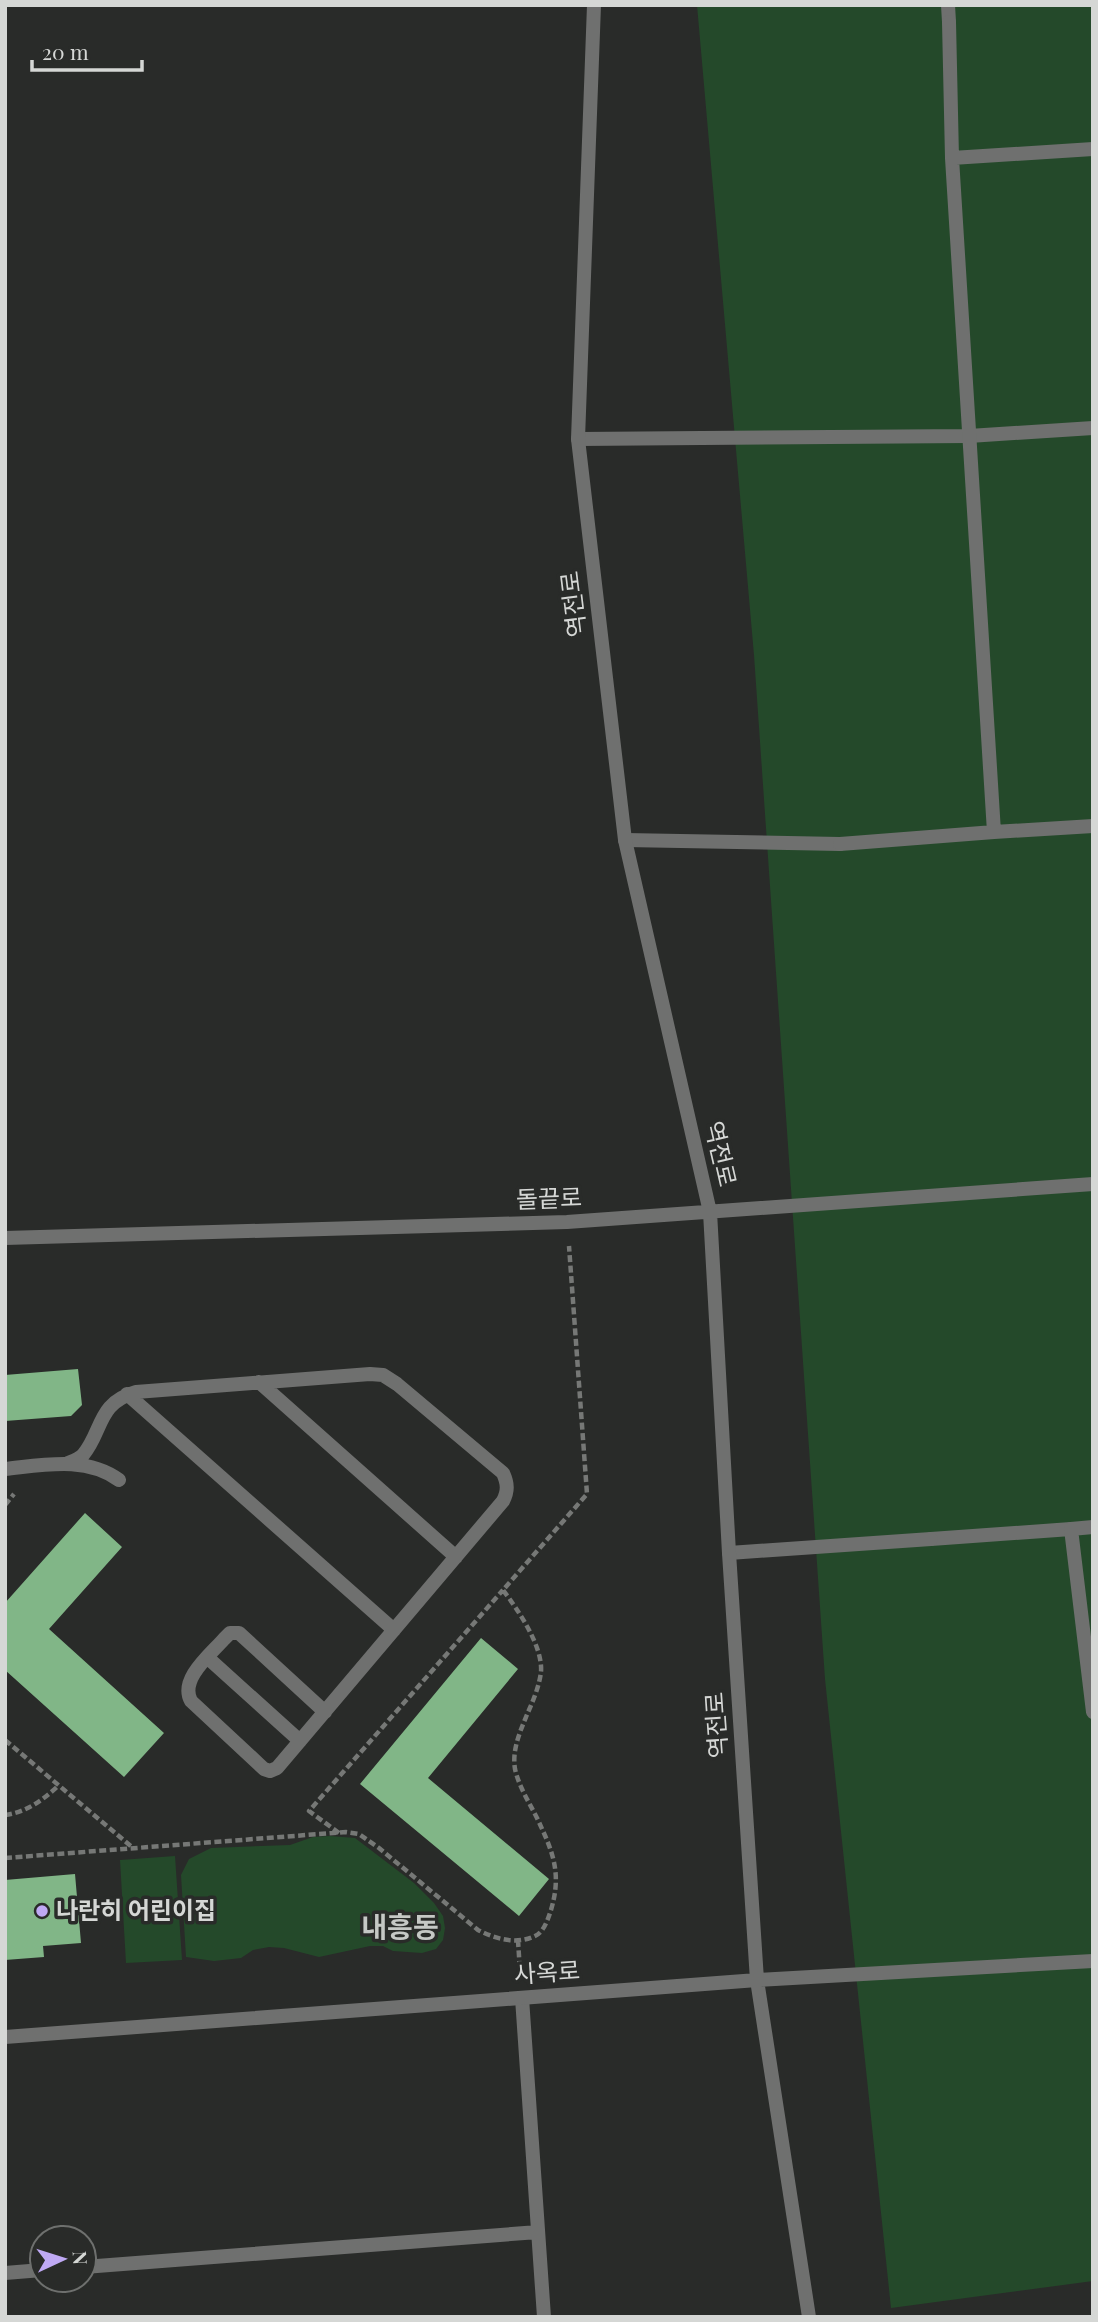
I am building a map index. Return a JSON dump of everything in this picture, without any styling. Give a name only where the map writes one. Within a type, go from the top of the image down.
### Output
[{"type":"street","name":"역전로","points":[[594,5],[578,439],[625,840],[710,1212],[757,1980],[808,2317]]},
{"type":"street","points":[[948,5],[952,158],[993,832]]},
{"type":"street","points":[[952,158],[1093,149]]},
{"type":"street","points":[[578,439],[969,436],[1093,428]]},
{"type":"street","points":[[625,840],[840,844],[1093,826]]},
{"type":"street","name":"돌끝로","points":[[5,1238],[567,1222],[1093,1184]]},
{"type":"street","points":[[5,1469],[68,1463],[82,1457],[109,1408],[127,1394],[136,1392],[355,1374],[383,1375],[397,1384],[503,1473],[507,1481],[503,1502],[277,1769],[264,1769],[191,1701],[187,1695],[190,1678],[230,1633],[239,1633],[325,1712]]},
{"type":"street","points":[[259,1382],[456,1557]]},
{"type":"street","points":[[127,1394],[394,1630]]},
{"type":"street","points":[[68,1463],[108,1472],[119,1480]]},
{"type":"street","points":[[729,1553],[1093,1527]]},
{"type":"street","points":[[1071,1529],[1093,1712]]},
{"type":"street","points":[[208,1658],[300,1741]]},
{"type":"street","name":"사옥로","points":[[5,2037],[757,1980],[1093,1961]]},
{"type":"street","points":[[522,1998],[544,2317]]},
{"type":"street","points":[[98,2266],[538,2232]]},
{"type":"street","points":[[5,2273],[28,2271]]},
{"type":"path","points":[[339,1833],[309,1811],[587,1494],[567,1222]]},
{"type":"path","points":[[5,1858],[339,1833],[359,1835],[379,1848],[478,1930],[503,1940],[528,1939],[539,1934],[548,1919],[557,1888],[555,1865],[537,1818],[520,1784],[514,1752],[537,1691],[540,1660],[517,1608],[503,1590]]},
{"type":"path","points":[[5,1740],[134,1848]]},
{"type":"path","points":[[5,1815],[20,1813],[44,1799],[59,1785]]},
{"type":"path","points":[[518,1940],[522,1998]]},
{"type":"green space","points":[[697,5],[1093,5],[1093,2281],[891,2308],[825,1679],[754,655]]},
{"type":"green space","points":[[313,1837],[355,1838],[414,1883],[434,1903],[443,1916],[445,1928],[443,1940],[436,1949],[422,1953],[370,1946],[319,1957],[269,1947],[253,1950],[241,1958],[214,1961],[186,1957],[181,1875],[189,1859],[211,1848],[290,1845]]},
{"type":"green space","points":[[175,1856],[182,1960],[126,1963],[120,1860]]},
{"type":"building","points":[[78,1369],[82,1405],[71,1416],[5,1421],[5,1375]]},
{"type":"building","points":[[85,1513],[122,1547],[49,1629],[164,1733],[124,1777],[5,1670],[5,1603]]},
{"type":"building","points":[[481,1638],[518,1669],[428,1778],[549,1879],[519,1916],[360,1784]]},
{"type":"building","name":"나란히 어린이집","points":[[75,1874],[81,1943],[43,1946],[44,1957],[5,1960],[5,1880]]},
{"type":"place","name":"나란히 어린이집","points":[[42,1911]]},
{"type":"district","name":"내흥동","points":[[400,1927]]}]
